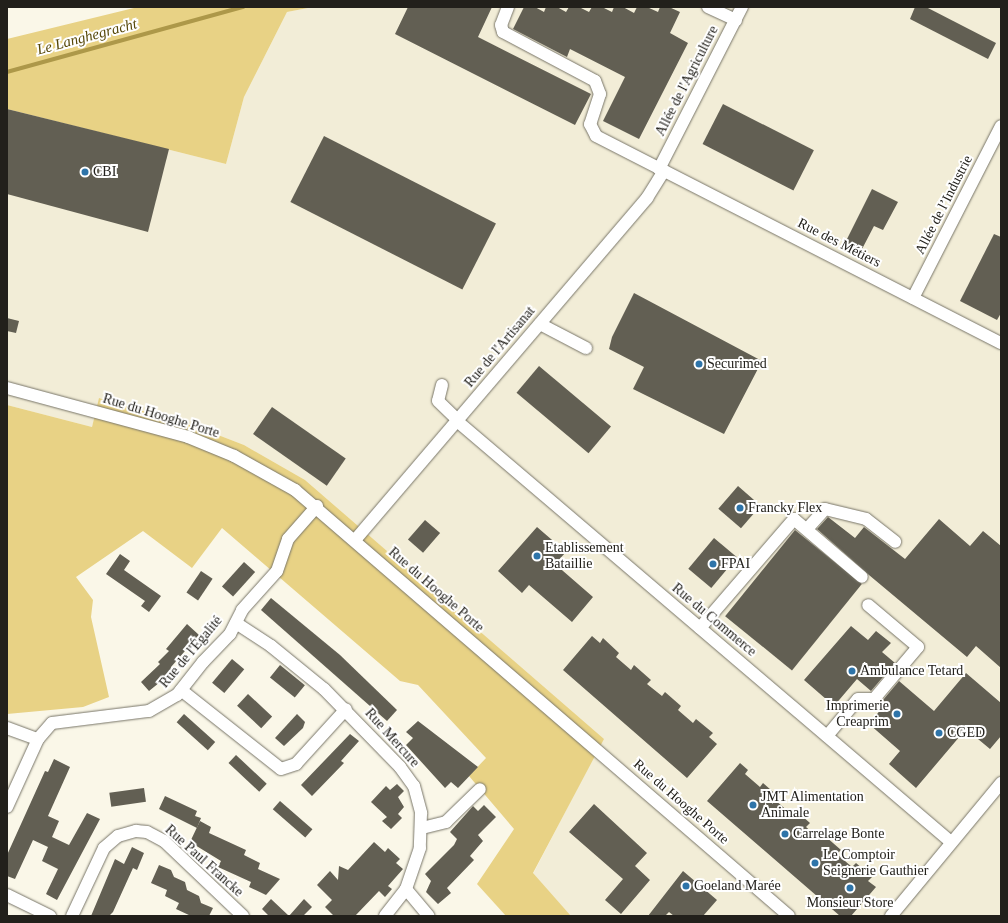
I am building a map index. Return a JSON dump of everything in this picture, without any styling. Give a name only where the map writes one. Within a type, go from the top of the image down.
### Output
[{"type":"street","name":"Rue des Métiers","points":[[508,7],[501,25],[503,32],[595,81],[600,94],[590,118],[593,133],[662,170],[1001,343]]},
{"type":"street","points":[[708,7],[736,20]]},
{"type":"street","name":"Allée de l'Agriculture","points":[[662,170],[742,7]]},
{"type":"street","name":"Allée de l’Industrie","points":[[913,298],[1001,126]]},
{"type":"street","name":"Rue de l'Artisanat","points":[[355,540],[647,198],[662,170]]},
{"type":"street","points":[[540,324],[586,348]]},
{"type":"street","name":"Rue du Commerce","points":[[442,385],[438,401],[458,420],[951,842]]},
{"type":"street","name":"Rue du Hooghe Porte","points":[[7,388],[210,445],[273,476],[317,506],[789,916]]},
{"type":"street","name":"Rue de l'Égalité","points":[[7,807],[38,739],[47,726],[56,721],[149,711],[172,699],[182,690],[236,623],[242,610],[277,571],[288,539],[317,506]]},
{"type":"street","points":[[807,529],[825,509],[866,519],[895,542]]},
{"type":"street","points":[[700,628],[794,519],[862,577]]},
{"type":"street","points":[[827,736],[858,699],[874,699],[918,647],[868,605]]},
{"type":"street","name":"Rue Mercure","points":[[236,623],[284,656],[346,709],[410,780],[420,805],[422,828],[418,856],[406,889],[385,916]]},
{"type":"street","points":[[182,690],[281,769],[296,764],[346,709]]},
{"type":"street","points":[[7,728],[38,739]]},
{"type":"street","points":[[894,914],[951,842],[1001,783]]},
{"type":"street","points":[[422,828],[446,822],[480,790]]},
{"type":"street","name":"Rue Paul Francke","points":[[72,916],[104,848],[118,836],[136,830],[148,832],[164,841],[243,916]]},
{"type":"street","points":[[406,889],[429,916]]},
{"type":"street","points":[[7,895],[50,916]]},
{"type":"shaded area","points":[[138,7],[313,7],[287,12],[244,97],[226,164],[7,109],[7,39]]},
{"type":"shaded area","points":[[313,7],[1001,7],[1001,916],[571,916],[533,874],[603,739],[305,480],[244,445],[200,428],[100,398],[92,427],[7,405],[7,109],[226,164],[244,97],[287,12]]},
{"type":"shaded area","points":[[99,398],[200,428],[244,445],[305,480],[604,739],[533,873],[571,916],[506,916],[477,884],[514,829],[469,776],[486,758],[418,685],[400,681],[222,528],[192,568],[143,531],[76,577],[93,600],[91,617],[109,697],[83,707],[7,714],[7,405],[92,427]]},
{"type":"building","points":[[408,7],[492,7],[478,37],[591,94],[575,125],[395,34]]},
{"type":"building","points":[[524,7],[535,7],[544,12],[546,7],[557,7],[566,12],[569,7],[579,7],[589,12],[592,7],[602,7],[612,12],[614,7],[623,7],[634,13],[637,7],[647,7],[658,12],[660,7],[669,7],[680,12],[670,33],[688,43],[639,139],[603,121],[625,77],[570,49],[567,57],[513,29]]},
{"type":"building","points":[[915,7],[926,7],[996,43],[988,59],[910,19]]},
{"type":"building","points":[[723,104],[814,150],[793,190],[703,144]]},
{"type":"building","name":"CBI","points":[[7,109],[169,149],[148,232],[7,194]]},
{"type":"building","points":[[324,136],[496,224],[462,290],[290,202]]},
{"type":"building","points":[[872,189],[898,202],[883,230],[874,226],[861,251],[845,243]]},
{"type":"building","points":[[994,234],[1001,237],[1001,313],[997,320],[960,301]]},
{"type":"building","name":"Securimed","points":[[634,293],[762,361],[724,434],[633,389],[644,367],[609,349],[612,337]]},
{"type":"building","points":[[7,318],[19,321],[16,333],[7,331]]},
{"type":"building","points":[[539,366],[611,426],[589,453],[517,393]]},
{"type":"building","points":[[272,407],[346,459],[327,486],[253,434]]},
{"type":"building","name":"Francky Flex","points":[[738,486],[761,506],[741,528],[718,509]]},
{"type":"building","points":[[828,517],[855,538],[864,527],[905,559],[939,519],[970,546],[983,531],[1001,546],[1001,668],[976,646],[967,657],[869,575],[817,529]]},
{"type":"building","points":[[425,520],[440,533],[423,553],[408,540]]},
{"type":"building","points":[[537,527],[566,552],[555,564],[593,597],[572,622],[529,585],[522,593],[498,571]]},
{"type":"building","points":[[795,530],[862,584],[792,670],[725,616]]},
{"type":"building","points":[[714,538],[737,557],[711,588],[688,569]]},
{"type":"building","points":[[120,554],[130,561],[124,570],[161,596],[149,612],[141,606],[145,601],[106,574]]},
{"type":"building","points":[[244,562],[255,572],[233,597],[222,587]]},
{"type":"building","points":[[201,571],[213,579],[198,600],[186,593]]},
{"type":"building","points":[[271,598],[340,655],[397,710],[387,721],[261,610]]},
{"type":"building","points":[[187,624],[199,635],[171,667],[170,674],[149,691],[141,682],[160,664],[158,662],[169,651],[166,649]]},
{"type":"building","name":"Ambulance Tetard","points":[[851,626],[868,640],[876,631],[891,643],[882,652],[895,663],[871,691],[857,679],[834,706],[804,680]]},
{"type":"building","points":[[592,636],[600,643],[603,638],[619,653],[616,657],[631,670],[634,665],[651,680],[647,684],[662,696],[665,692],[681,706],[678,710],[693,723],[696,719],[713,733],[709,737],[717,744],[687,778],[563,670]]},
{"type":"building","points":[[232,659],[244,669],[224,693],[212,683]]},
{"type":"building","points":[[280,665],[305,685],[295,698],[270,677]]},
{"type":"building","name":"CGED","points":[[966,673],[1001,703],[1001,736],[990,749],[966,729],[916,788],[889,764],[900,751],[869,724],[886,703],[883,700],[899,681],[934,711]]},
{"type":"building","points":[[248,694],[272,717],[261,728],[237,706]]},
{"type":"building","points":[[184,714],[215,742],[208,750],[177,722]]},
{"type":"building","points":[[297,714],[305,722],[303,728],[284,746],[275,738]]},
{"type":"building","points":[[418,721],[478,767],[458,788],[451,782],[445,788],[406,745],[413,738],[406,732]]},
{"type":"building","points":[[350,734],[359,741],[341,761],[344,763],[312,796],[301,785]]},
{"type":"building","points":[[236,755],[267,784],[259,792],[228,763]]},
{"type":"building","points":[[54,759],[70,767],[48,816],[59,821],[52,837],[69,845],[87,813],[100,819],[57,900],[46,894],[58,869],[42,861],[48,847],[33,840],[15,879],[7,876],[7,855],[45,771],[48,772]]},
{"type":"building","points":[[740,763],[748,770],[745,774],[760,787],[763,783],[779,797],[775,800],[790,813],[794,809],[810,823],[806,827],[821,840],[825,836],[841,850],[837,854],[845,861],[852,867],[856,863],[872,877],[868,881],[876,887],[851,916],[840,916],[707,801]]},
{"type":"building","points":[[397,784],[404,791],[398,797],[404,807],[398,814],[402,818],[391,829],[382,821],[387,817],[371,802],[386,786],[390,790]]},
{"type":"building","points":[[144,788],[146,802],[111,807],[109,793]]},
{"type":"building","points":[[165,796],[197,811],[195,816],[201,818],[197,828],[159,809]]},
{"type":"building","points":[[280,801],[312,829],[305,838],[273,809]]},
{"type":"building","points":[[594,804],[647,853],[635,866],[650,880],[621,914],[605,900],[623,879],[569,832]]},
{"type":"building","points":[[484,805],[496,817],[478,835],[483,841],[470,856],[474,860],[447,888],[451,893],[438,904],[426,892],[431,881],[425,874],[454,845],[457,839],[450,832],[473,806],[478,811]]},
{"type":"building","points":[[200,821],[211,827],[209,833],[246,850],[244,855],[260,863],[258,869],[280,879],[266,895],[249,887],[251,882],[218,867],[221,861],[190,842]]},
{"type":"building","points":[[374,842],[385,852],[388,848],[400,859],[396,863],[403,869],[388,886],[392,889],[385,897],[379,891],[355,916],[334,916],[325,907],[332,900],[317,885],[330,871],[338,880],[339,866],[348,870]]},
{"type":"building","points":[[132,847],[144,853],[137,870],[133,868],[113,912],[109,916],[91,916],[115,859],[124,864]]},
{"type":"building","points":[[159,865],[171,870],[174,877],[185,882],[187,890],[199,896],[201,903],[213,908],[209,916],[191,916],[176,909],[179,903],[165,896],[167,890],[151,883]]},
{"type":"building","name":"Goeland Marée","points":[[683,871],[717,900],[703,916],[674,916],[669,912],[665,916],[648,916]]},
{"type":"building","points":[[271,899],[289,916],[269,916],[262,909]]},
{"type":"building","points":[[304,899],[312,907],[303,916],[289,916]]},
{"type":"waterway","name":"Le Langhegracht","points":[[7,72],[243,7]]},
{"type":"place","name":"CBI","points":[[85,172]]},
{"type":"place","name":"Securimed","points":[[699,364]]},
{"type":"place","name":"Francky Flex","points":[[740,508]]},
{"type":"place","name":"Etablissement Bataillie","points":[[537,556]]},
{"type":"place","name":"FPAI","points":[[713,564]]},
{"type":"place","name":"Ambulance Tetard","points":[[852,671]]},
{"type":"place","name":"Imprimerie Creaprim","points":[[897,714]]},
{"type":"place","name":"CGED","points":[[939,733]]},
{"type":"place","name":"JMT Alimentation Animale","points":[[753,805]]},
{"type":"place","name":"Carrelage Bonte","points":[[785,834]]},
{"type":"place","name":"Le Comptoir Seignerie Gauthier","points":[[815,863]]},
{"type":"place","name":"Goeland Marée","points":[[686,886]]},
{"type":"place","name":"Monsieur Store","points":[[850,888]]}]
